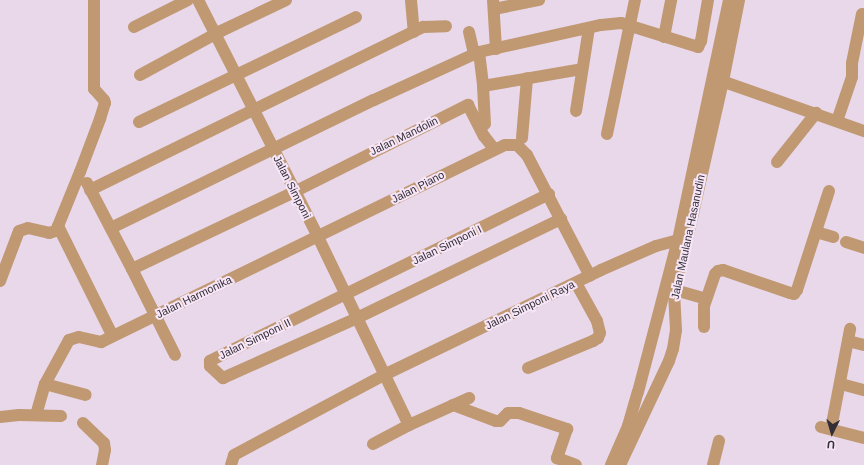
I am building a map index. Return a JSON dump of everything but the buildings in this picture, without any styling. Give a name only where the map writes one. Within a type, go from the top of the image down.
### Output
[{"type":"street","points":[[0,281],[19,231],[28,228],[53,232],[58,226],[80,172],[104,103],[104,100],[94,89],[94,0]]},
{"type":"street","points":[[134,27],[188,0]]},
{"type":"street","name":"Jalan Simponi","points":[[198,0],[318,237],[409,425]]},
{"type":"street","points":[[140,75],[215,35],[286,0]]},
{"type":"street","points":[[411,0],[414,32]]},
{"type":"street","points":[[496,49],[494,5],[539,0]]},
{"type":"street","points":[[607,134],[635,0]]},
{"type":"street","points":[[664,37],[671,0]]},
{"type":"street","points":[[111,228],[374,100],[476,53],[611,24],[629,24],[693,47],[699,46],[708,0]]},
{"type":"street","name":"Jalan Maulana Hasanudin","points":[[721,80],[729,0]]},
{"type":"street","name":"Jalan Maulana Hasanudin","points":[[611,465],[628,426],[649,351],[675,240],[721,80],[739,0]]},
{"type":"street","points":[[837,121],[852,77],[852,63],[862,14]]},
{"type":"street","points":[[139,122],[356,17]]},
{"type":"street","points":[[90,190],[427,26],[446,26]]},
{"type":"street","points":[[576,111],[589,28]]},
{"type":"street","points":[[470,32],[483,86],[484,124]]},
{"type":"street","points":[[483,86],[582,68]]},
{"type":"street","points":[[527,78],[521,143],[549,194],[560,219],[590,276]]},
{"type":"street","points":[[721,80],[864,131]]},
{"type":"street","name":"Jalan Mandolin","points":[[294,192],[468,105],[484,136],[494,149]]},
{"type":"street","points":[[777,162],[816,113]]},
{"type":"street","name":"Jalan Maulana Hasanudin","points":[[620,465],[669,361],[676,330],[679,295],[705,138]]},
{"type":"street","name":"Jalan Piano","points":[[318,237],[494,149],[505,145],[521,143]]},
{"type":"street","points":[[80,172],[132,268],[175,355]]},
{"type":"street","points":[[704,327],[702,301],[715,274],[718,271],[723,270],[794,294],[797,290],[829,191]]},
{"type":"street","points":[[132,268],[294,192]]},
{"type":"street","name":"Jalan Simponi I","points":[[345,295],[549,194]]},
{"type":"street","points":[[357,318],[560,219]]},
{"type":"street","points":[[58,226],[112,335]]},
{"type":"street","points":[[816,232],[834,237]]},
{"type":"street","name":"Jalan Harmonika","points":[[46,384],[69,340],[79,337],[97,342],[112,335],[116,335],[318,237]]},
{"type":"street","name":"Jalan Simponi Raya","points":[[232,460],[384,375],[590,276],[656,246],[675,240]]},
{"type":"street","points":[[846,242],[863,243]]},
{"type":"street","points":[[528,368],[593,342],[598,338],[600,334],[597,321],[576,283]]},
{"type":"street","name":"Jalan Simponi II","points":[[345,295],[210,361],[210,366],[223,378],[357,318]]},
{"type":"street","points":[[679,295],[702,301]]},
{"type":"street","points":[[656,323],[658,333],[664,338],[669,337],[676,330]]},
{"type":"street","points":[[864,346],[849,335],[841,384],[826,428],[864,438]]},
{"type":"street","points":[[649,351],[655,344],[663,344],[667,347],[669,361]]},
{"type":"street","points":[[36,415],[46,384],[86,395]]},
{"type":"street","points":[[841,384],[864,390]]},
{"type":"street","points":[[373,444],[409,425],[468,398]]},
{"type":"street","points":[[453,405],[496,421],[500,421],[508,413],[519,413],[567,429],[557,458],[576,465]]},
{"type":"street","points":[[0,416],[61,416]]},
{"type":"street","points":[[83,423],[105,445],[102,465]]},
{"type":"street","points":[[713,465],[719,441]]}]
